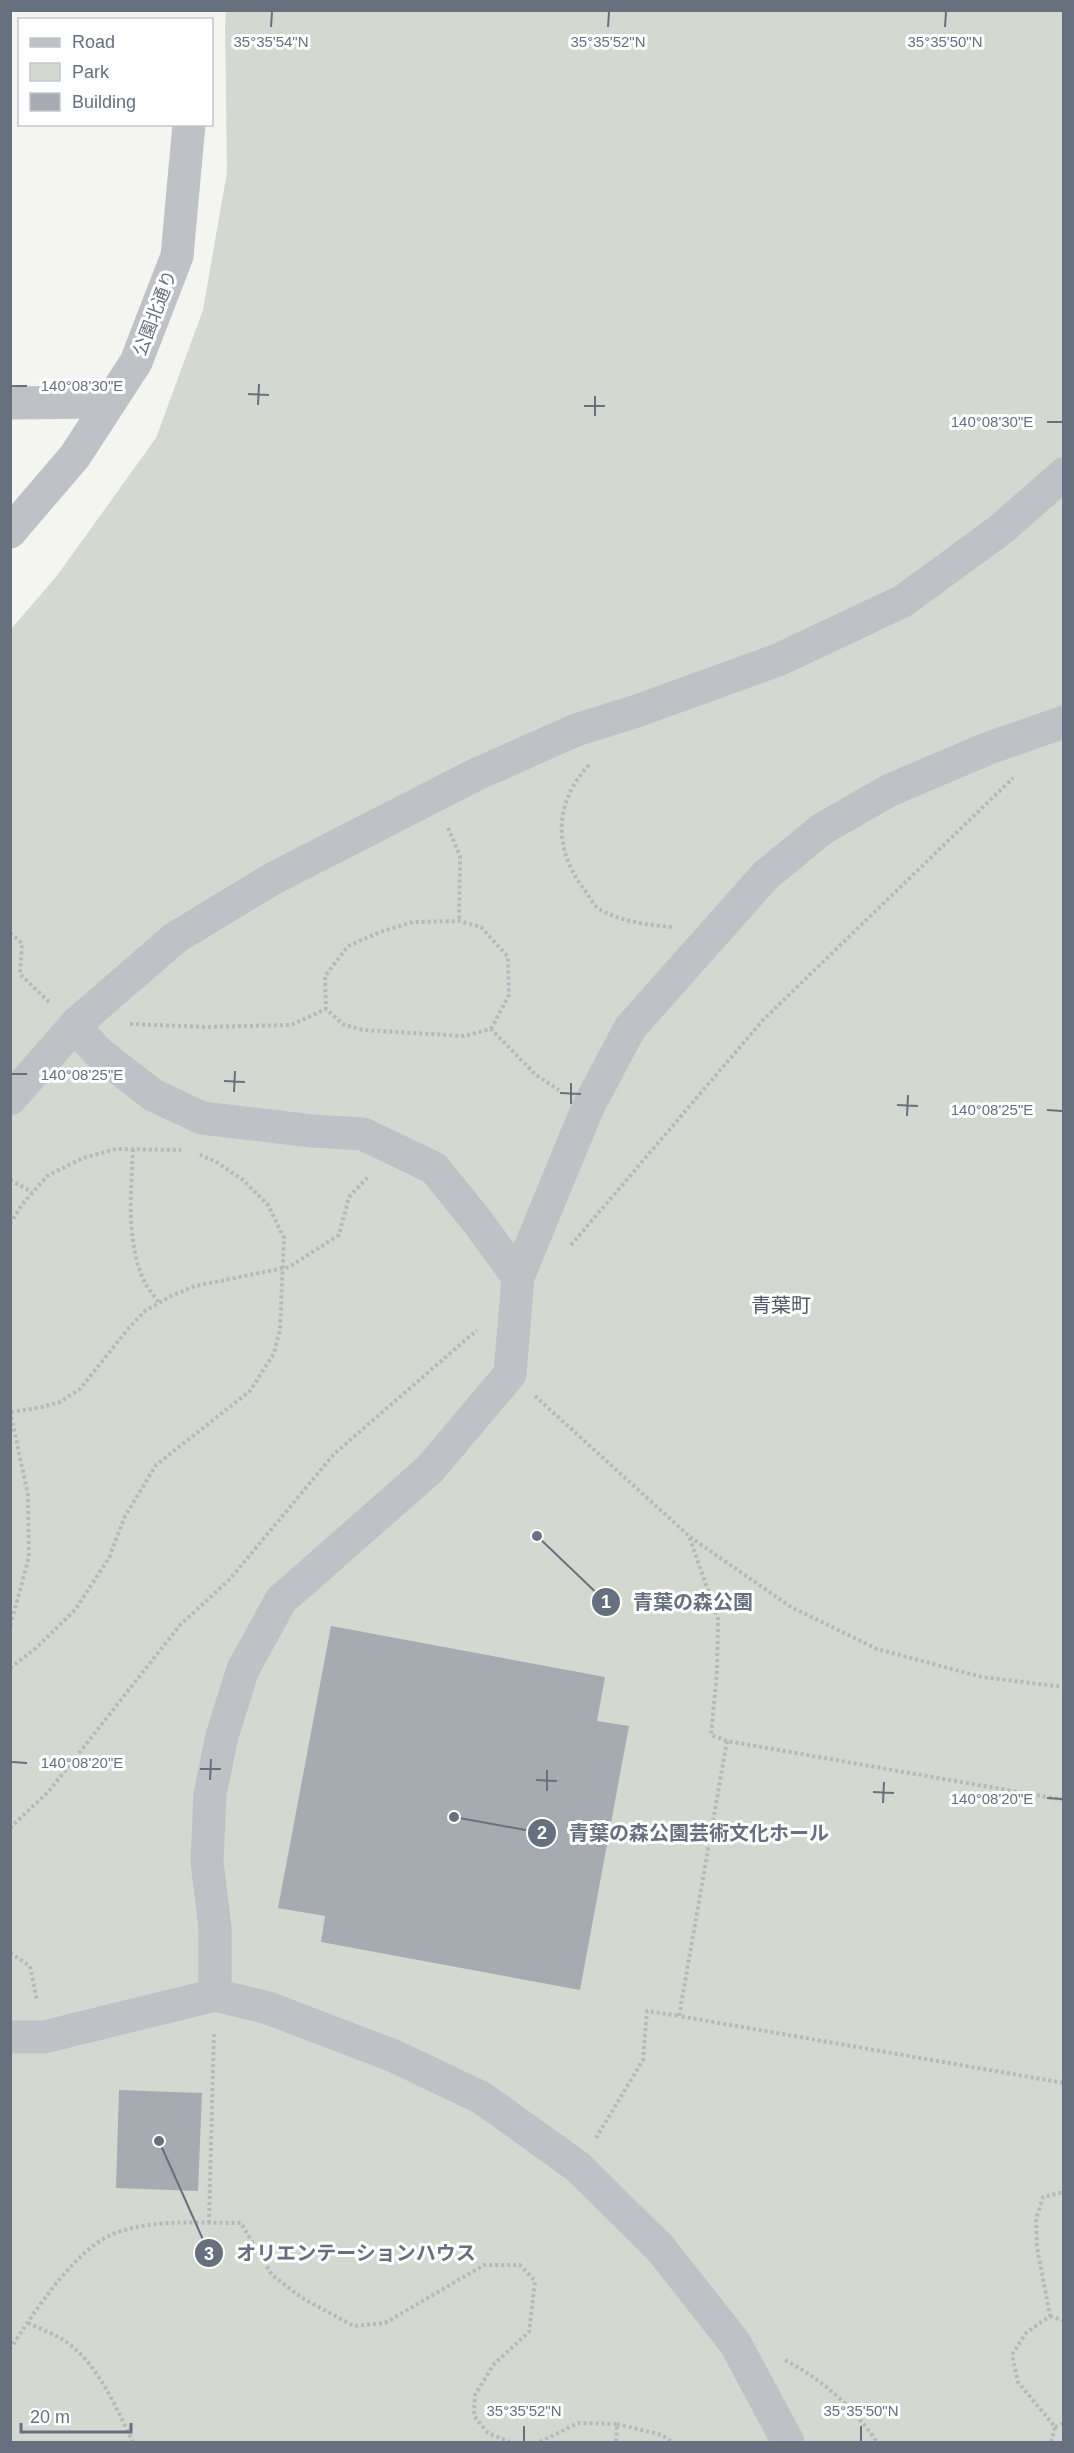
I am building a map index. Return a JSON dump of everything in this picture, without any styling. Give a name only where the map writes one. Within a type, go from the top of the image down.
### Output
[{"type":"street","name":"公園北通り","points":[[10,532],[75,456],[136,362],[177,256],[189,126]]},
{"type":"street","points":[[10,403],[110,402]]},
{"type":"street","points":[[10,1099],[76,1024],[175,938],[272,879],[477,774],[576,730],[634,712],[778,660],[903,601],[1000,530],[1064,474]]},
{"type":"street","points":[[215,1995],[215,1927],[207,1862],[210,1794],[222,1736],[243,1668],[281,1600],[430,1469],[510,1374],[518,1277],[588,1107],[630,1028],[766,875],[812,837],[890,790],[989,748],[1064,722]]},
{"type":"street","points":[[76,1024],[99,1053],[153,1095],[202,1118],[314,1131],[363,1134],[434,1168],[518,1277]]},
{"type":"street","points":[[10,2037],[44,2037],[215,1995],[268,2008],[384,2052],[482,2098],[578,2167],[660,2248],[735,2343],[788,2442]]},
{"type":"path","points":[[590,764],[576,779],[566,799],[560,838],[577,880],[599,909],[640,925],[677,927]]},
{"type":"path","points":[[426,801],[441,813],[460,856],[459,921]]},
{"type":"path","points":[[459,921],[481,927],[508,957],[509,994],[491,1029],[464,1036],[363,1030],[344,1025],[326,1009],[325,976],[348,946],[380,932],[413,922],[459,921]]},
{"type":"path","points":[[10,933],[22,943],[20,974],[76,1024],[207,1027],[291,1024],[326,1009]]},
{"type":"path","points":[[491,1029],[536,1075],[588,1107]]},
{"type":"path","points":[[10,1224],[32,1192],[47,1176],[83,1158],[116,1149],[184,1150]]},
{"type":"path","points":[[133,1149],[130,1221],[136,1256],[144,1281],[159,1303]]},
{"type":"path","points":[[10,1627],[29,1557],[28,1495],[11,1411],[60,1402],[80,1389],[128,1329],[145,1311],[159,1303],[195,1286],[283,1269],[339,1235],[349,1197],[394,1149]]},
{"type":"path","points":[[10,1668],[36,1648],[75,1610],[109,1558],[125,1516],[156,1465],[250,1391],[274,1353],[280,1330],[284,1238],[268,1205],[243,1180],[215,1161],[194,1154]]},
{"type":"path","points":[[10,1180],[32,1192]]},
{"type":"path","points":[[510,1374],[689,1536],[791,1607],[877,1648],[982,1677],[1064,1687]]},
{"type":"path","points":[[689,1536],[717,1619],[717,1671],[711,1735],[727,1742],[1064,1800]]},
{"type":"path","points":[[679,2016],[727,1742]]},
{"type":"path","points":[[10,1953],[30,1966],[44,2037]]},
{"type":"path","points":[[209,2223],[215,1995]]},
{"type":"path","points":[[578,2167],[643,2060],[647,2011],[1064,2083]]},
{"type":"path","points":[[1050,2316],[1037,2247],[1036,2218],[1043,2197],[1064,2192]]},
{"type":"path","points":[[10,2349],[58,2281],[91,2248],[116,2232],[167,2223],[241,2223],[272,2275],[302,2298],[354,2325],[385,2323],[484,2265],[520,2265],[535,2281],[529,2332],[494,2364],[475,2395],[474,2416],[488,2433],[510,2442]]},
{"type":"path","points":[[1050,2316],[1064,2321]]},
{"type":"path","points":[[1050,2316],[1026,2333],[1012,2355],[1018,2382],[1055,2427]]},
{"type":"path","points":[[28,2323],[63,2340],[91,2366],[107,2389],[133,2442]]},
{"type":"path","points":[[735,2343],[774,2354],[811,2373],[847,2405],[877,2442]]},
{"type":"path","points":[[540,2442],[578,2423],[616,2424],[662,2435],[672,2442]]},
{"type":"path","points":[[1055,2427],[1064,2423]]},
{"type":"path","points":[[616,2424],[616,2442]]},
{"type":"path","points":[[1051,2442],[1055,2427]]},
{"type":"green space","points":[[226,11],[1063,11],[1063,2442],[11,2442],[11,629],[56,577],[156,438],[203,310],[227,172]]},
{"type":"building","points":[[331,1626],[605,1677],[597,1721],[629,1726],[580,1990],[321,1942],[325,1916],[278,1908]]},
{"type":"building","points":[[119,2090],[202,2093],[198,2191],[116,2188]]},
{"type":"place","name":"青葉の森公園","points":[[537,1536]]},
{"type":"place","name":"青葉の森公園芸術文化ホール","points":[[454,1817]]},
{"type":"place","name":"オリエンテーションハウス","points":[[159,2141]]},
{"type":"district","name":"青葉町","points":[[781,1305]]}]
